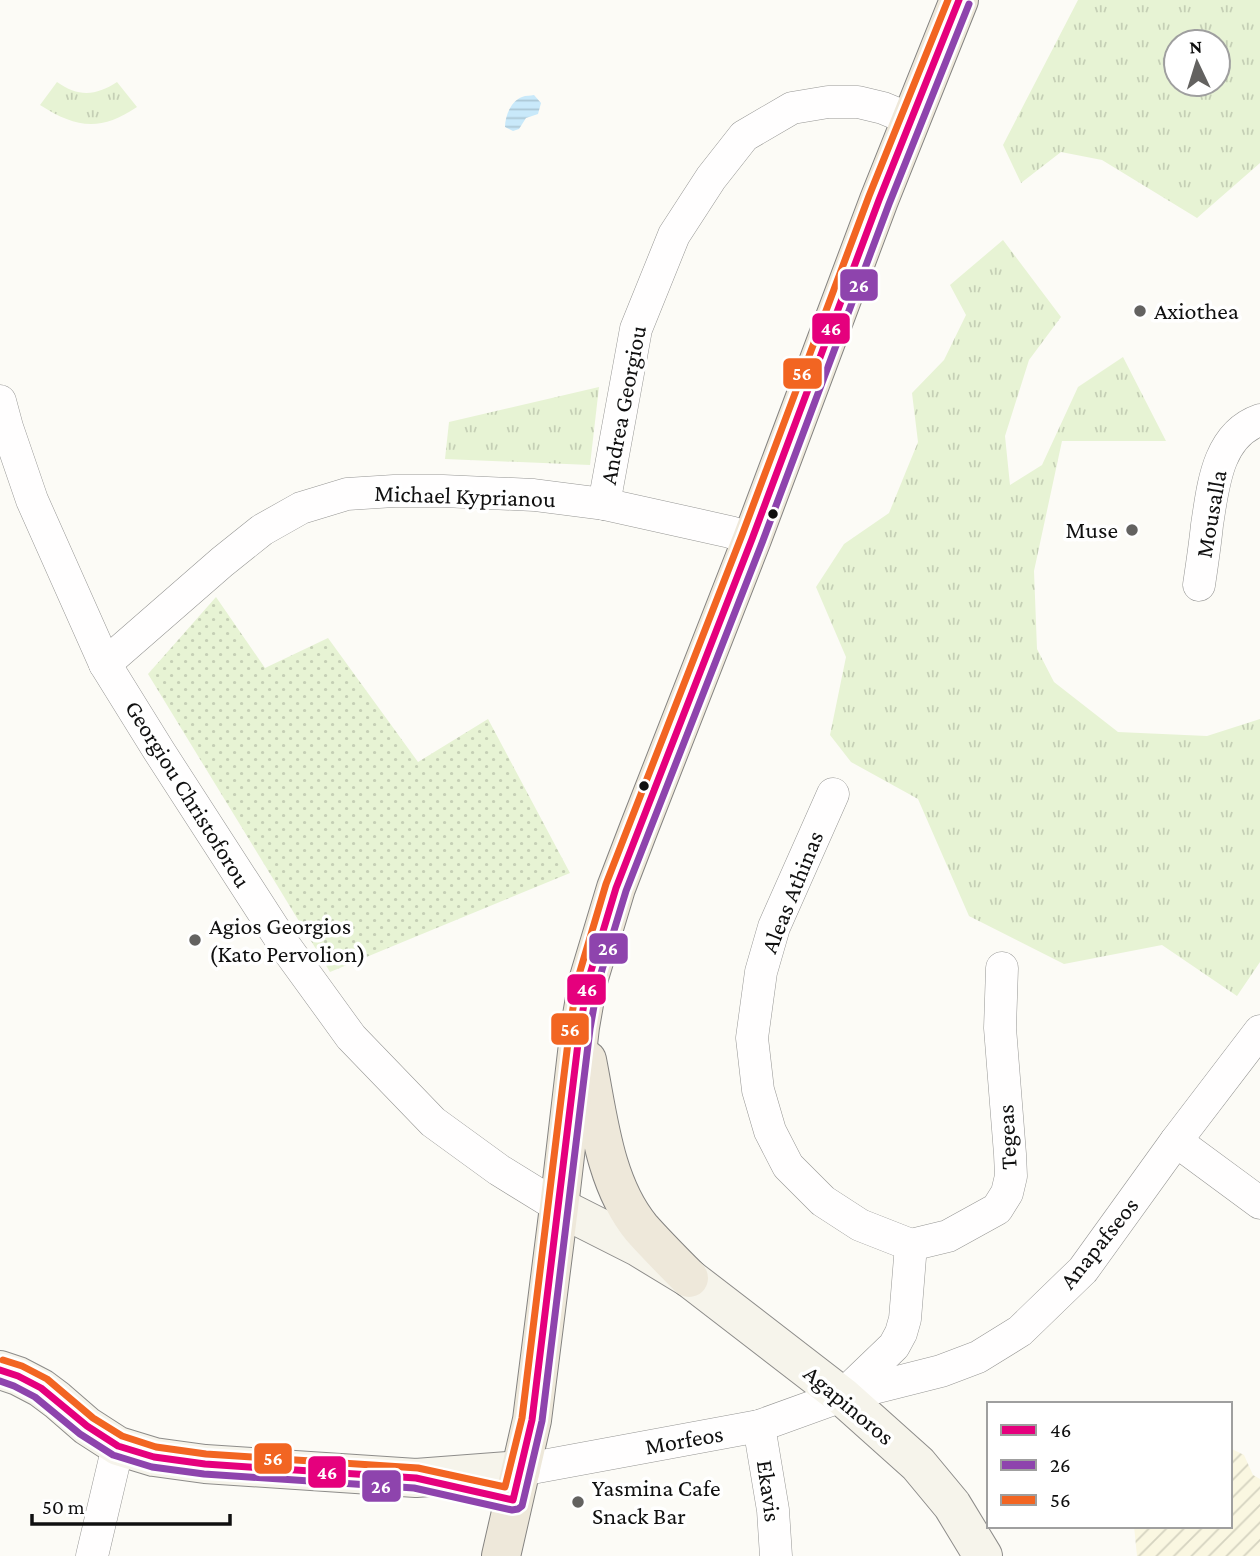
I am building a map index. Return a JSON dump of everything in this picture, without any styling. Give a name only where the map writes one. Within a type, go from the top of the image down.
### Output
[{"type":"main road","points":[[501,1556],[531,1420],[588,981],[616,888],[958,0]]},
{"type":"main road","points":[[580,1027],[610,1169],[623,1200],[640,1226],[689,1278]]},
{"type":"main road","name":"Agapinoros","points":[[559,1207],[638,1247],[689,1278],[842,1396],[918,1464],[952,1505],[983,1556]]},
{"type":"main road","points":[[0,1370],[41,1388],[87,1426],[118,1446],[154,1457],[205,1464],[517,1485]]},
{"type":"street","name":"Andrea Georgiou","points":[[604,504],[636,329],[674,235],[711,178],[744,136],[792,108],[828,102],[858,102],[883,108],[912,120]]},
{"type":"street","name":"Georgiou Christoforou","points":[[0,401],[6,427],[32,500],[106,664],[285,946],[351,1037],[433,1122],[499,1170],[559,1207]]},
{"type":"street","name":"Mousalla","points":[[1199,585],[1213,486],[1222,456],[1236,436],[1260,419]]},
{"type":"street","name":"Michael Kyprianou","points":[[106,664],[262,530],[301,508],[347,494],[443,491],[534,495],[604,504],[752,539]]},
{"type":"street","name":"Aleas Athinas","points":[[833,794],[774,927],[761,972],[752,1038],[758,1090],[770,1131],[788,1166],[823,1201],[860,1225],[911,1245]]},
{"type":"street","name":"Tegeas","points":[[911,1245],[948,1236],[997,1209],[1007,1193],[1011,1176],[1000,1028],[1002,968]]},
{"type":"street","name":"Anapafseos","points":[[842,1396],[941,1371],[978,1357],[1020,1331],[1083,1270],[1260,1031]]},
{"type":"street","points":[[1176,1141],[1260,1203]]},
{"type":"street","points":[[842,1396],[894,1346],[901,1333],[905,1319],[911,1245]]},
{"type":"street","name":"Morfeos","points":[[517,1485],[759,1426],[842,1396]]},
{"type":"street","name":"Ekavis","points":[[759,1426],[773,1510],[776,1556]]},
{"type":"street","points":[[92,1556],[118,1446]]},
{"type":"shaded area","points":[[1232,1449],[1244,1455],[1253,1475],[1260,1479],[1260,1556],[1137,1556],[1134,1528],[1232,1528]]},
{"type":"green space","points":[[1078,0],[1260,0],[1260,163],[1197,218],[1102,160],[1061,152],[1021,183],[1003,145]]},
{"type":"green space","points":[[57,82],[72,90],[87,93],[102,90],[117,82],[137,107],[124,115],[100,123],[88,124],[65,119],[40,105]]},
{"type":"green space","points":[[1003,240],[1061,317],[1029,360],[1005,436],[1010,485],[1042,465],[1078,387],[1123,357],[1166,441],[1062,441],[1034,571],[1037,649],[1054,682],[1118,732],[1207,736],[1260,719],[1260,962],[1237,996],[1162,945],[1064,964],[969,916],[918,799],[851,762],[830,735],[846,657],[816,587],[844,544],[889,513],[918,442],[912,393],[944,360],[966,315],[950,285]]},
{"type":"green space","points":[[599,387],[590,465],[445,459],[449,422]]},
{"type":"green space","points":[[216,597],[265,668],[328,638],[418,762],[488,719],[570,873],[330,972],[148,674]]},
{"type":"water","points":[[534,95],[541,103],[538,114],[526,118],[519,129],[513,131],[505,127],[512,105],[524,96]]},
{"type":"transit line","name":"56","points":[[3,1360],[47,1379],[93,1418],[122,1436],[156,1447],[206,1454],[418,1468],[505,1487],[522,1418],[578,978],[606,884],[742,535],[869,196],[948,0]]},
{"type":"transit line","name":"46","points":[[0,1370],[41,1388],[87,1426],[118,1446],[154,1457],[205,1464],[416,1478],[513,1500],[532,1420],[580,1027],[588,981],[616,888],[752,539],[879,200],[959,0]]},
{"type":"transit line","name":"26","points":[[0,1381],[35,1397],[80,1434],[113,1455],[152,1467],[204,1474],[414,1488],[512,1510],[522,1506],[542,1421],[590,1029],[598,983],[626,891],[762,543],[889,204],[969,4]]},
{"type":"place","name":"Axiothea","points":[[1140,311]]},
{"type":"place","name":"Muse","points":[[1132,530]]},
{"type":"place","name":"Agios Georgios (Kato Pervolion)","points":[[195,940]]},
{"type":"place","name":"Yasmina Cafe Snack Bar","points":[[578,1502]]}]
